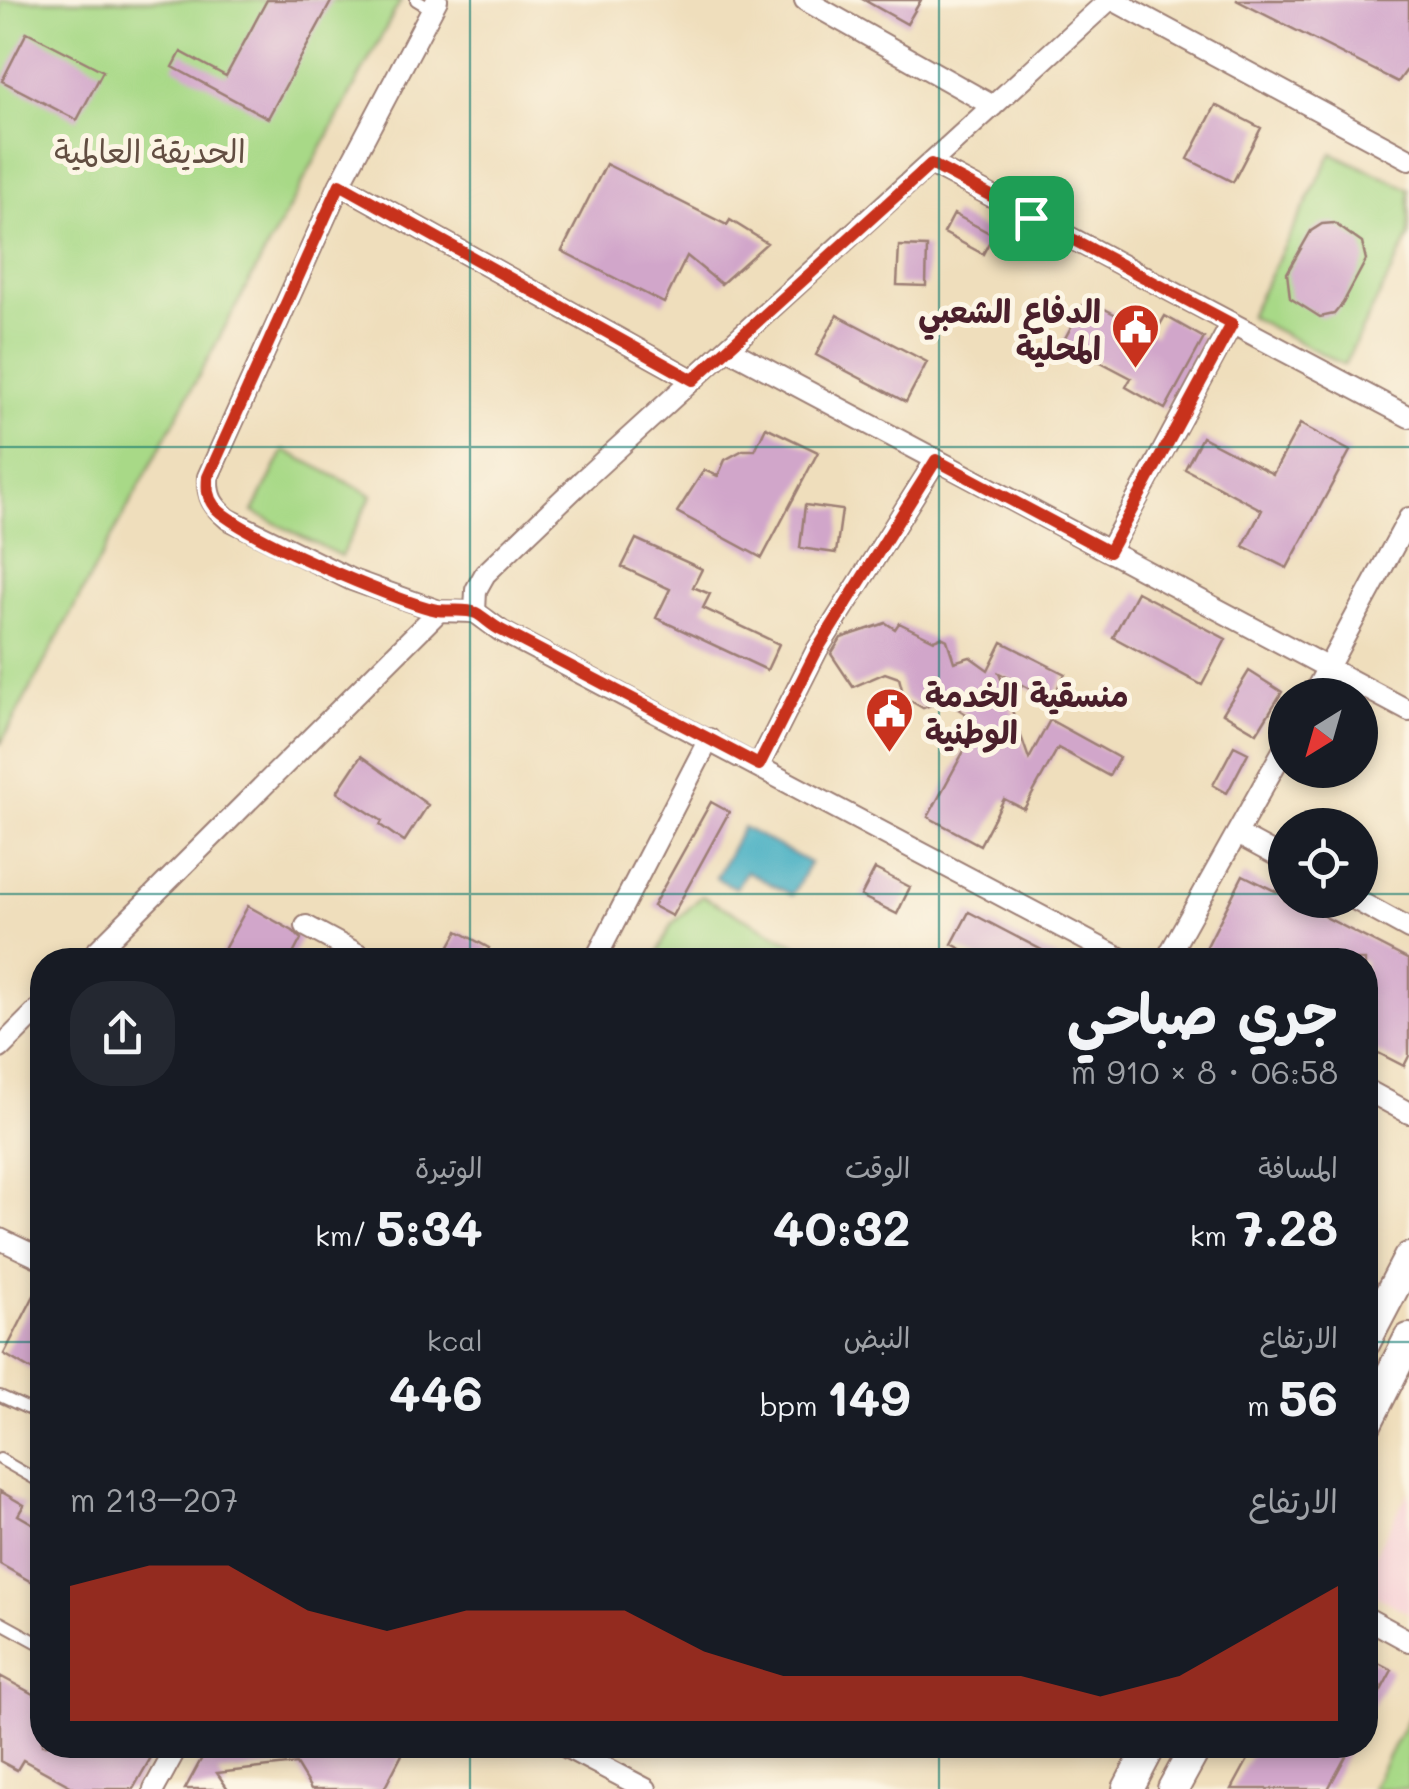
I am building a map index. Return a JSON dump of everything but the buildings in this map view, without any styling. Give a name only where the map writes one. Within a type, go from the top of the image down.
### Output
[{"type":"main road","points":[[1378,1317],[1409,1258]]},
{"type":"main road","points":[[1378,1400],[1409,1338]]},
{"type":"main road","points":[[1128,1789],[1144,1758]]},
{"type":"main road","points":[[1173,1789],[1190,1758]]},
{"type":"street","points":[[805,0],[994,106]]},
{"type":"street","points":[[474,612],[476,590],[485,574],[1110,0],[1409,160]]},
{"type":"street","points":[[428,3],[340,184],[208,477],[207,493],[214,506],[228,519],[352,580],[439,611],[474,612],[501,630],[1102,948]]},
{"type":"street","points":[[931,164],[1409,417]]},
{"type":"street","points":[[340,184],[693,380]]},
{"type":"street","points":[[1109,552],[1232,324]]},
{"type":"street","points":[[728,349],[1409,712]]},
{"type":"street","points":[[759,765],[817,650],[936,460]]},
{"type":"street","points":[[1322,678],[1409,518]]},
{"type":"street","points":[[100,948],[439,611]]},
{"type":"street","points":[[601,948],[709,739]]},
{"type":"street","points":[[1173,948],[1268,777]]},
{"type":"street","points":[[1237,834],[1268,851]]},
{"type":"street","points":[[1378,912],[1409,929]]},
{"type":"street","points":[[306,926],[347,948]]},
{"type":"street","points":[[0,1048],[30,1018]]},
{"type":"street","points":[[1378,1096],[1409,1113]]},
{"type":"street","points":[[2,1246],[30,1255]]},
{"type":"street","points":[[1378,1624],[1409,1641]]},
{"type":"street","points":[[154,1789],[171,1758]]},
{"type":"street","points":[[587,1758],[646,1789]]},
{"type":"lane","points":[[0,1396],[30,1410]]},
{"type":"lane","points":[[0,1459],[30,1476]]},
{"type":"lane","points":[[0,1622],[30,1638]]},
{"type":"shaded area","points":[[1409,1491],[1409,1613],[1378,1597],[1378,1548]]},
{"type":"green space","name":"الحديقة العالمية","points":[[0,0],[401,0],[0,745]]},
{"type":"green space","points":[[1332,153],[1409,189],[1409,237],[1344,365],[1249,316]]},
{"type":"green space","points":[[284,450],[372,495],[341,556],[253,512]]},
{"type":"green space","points":[[702,896],[802,948],[660,948],[672,924]]},
{"type":"green space","points":[[1409,1716],[1409,1789],[1371,1789]]},
{"type":"water","points":[[743,827],[810,863],[792,895],[746,871],[736,888],[716,878]]},
{"type":"place","name":"الدفاع الشعبي المحلية","points":[[1136,370]]},
{"type":"place","name":"منسقية الخدمة الوطنية","points":[[890,754]]},
{"type":"route","points":[[931,164],[1031,218],[1232,324],[1109,552],[936,460],[817,650],[759,765],[585,676],[474,612],[439,611],[406,601],[289,550],[228,519],[207,493],[208,477],[340,184],[693,380],[931,164]]}]
